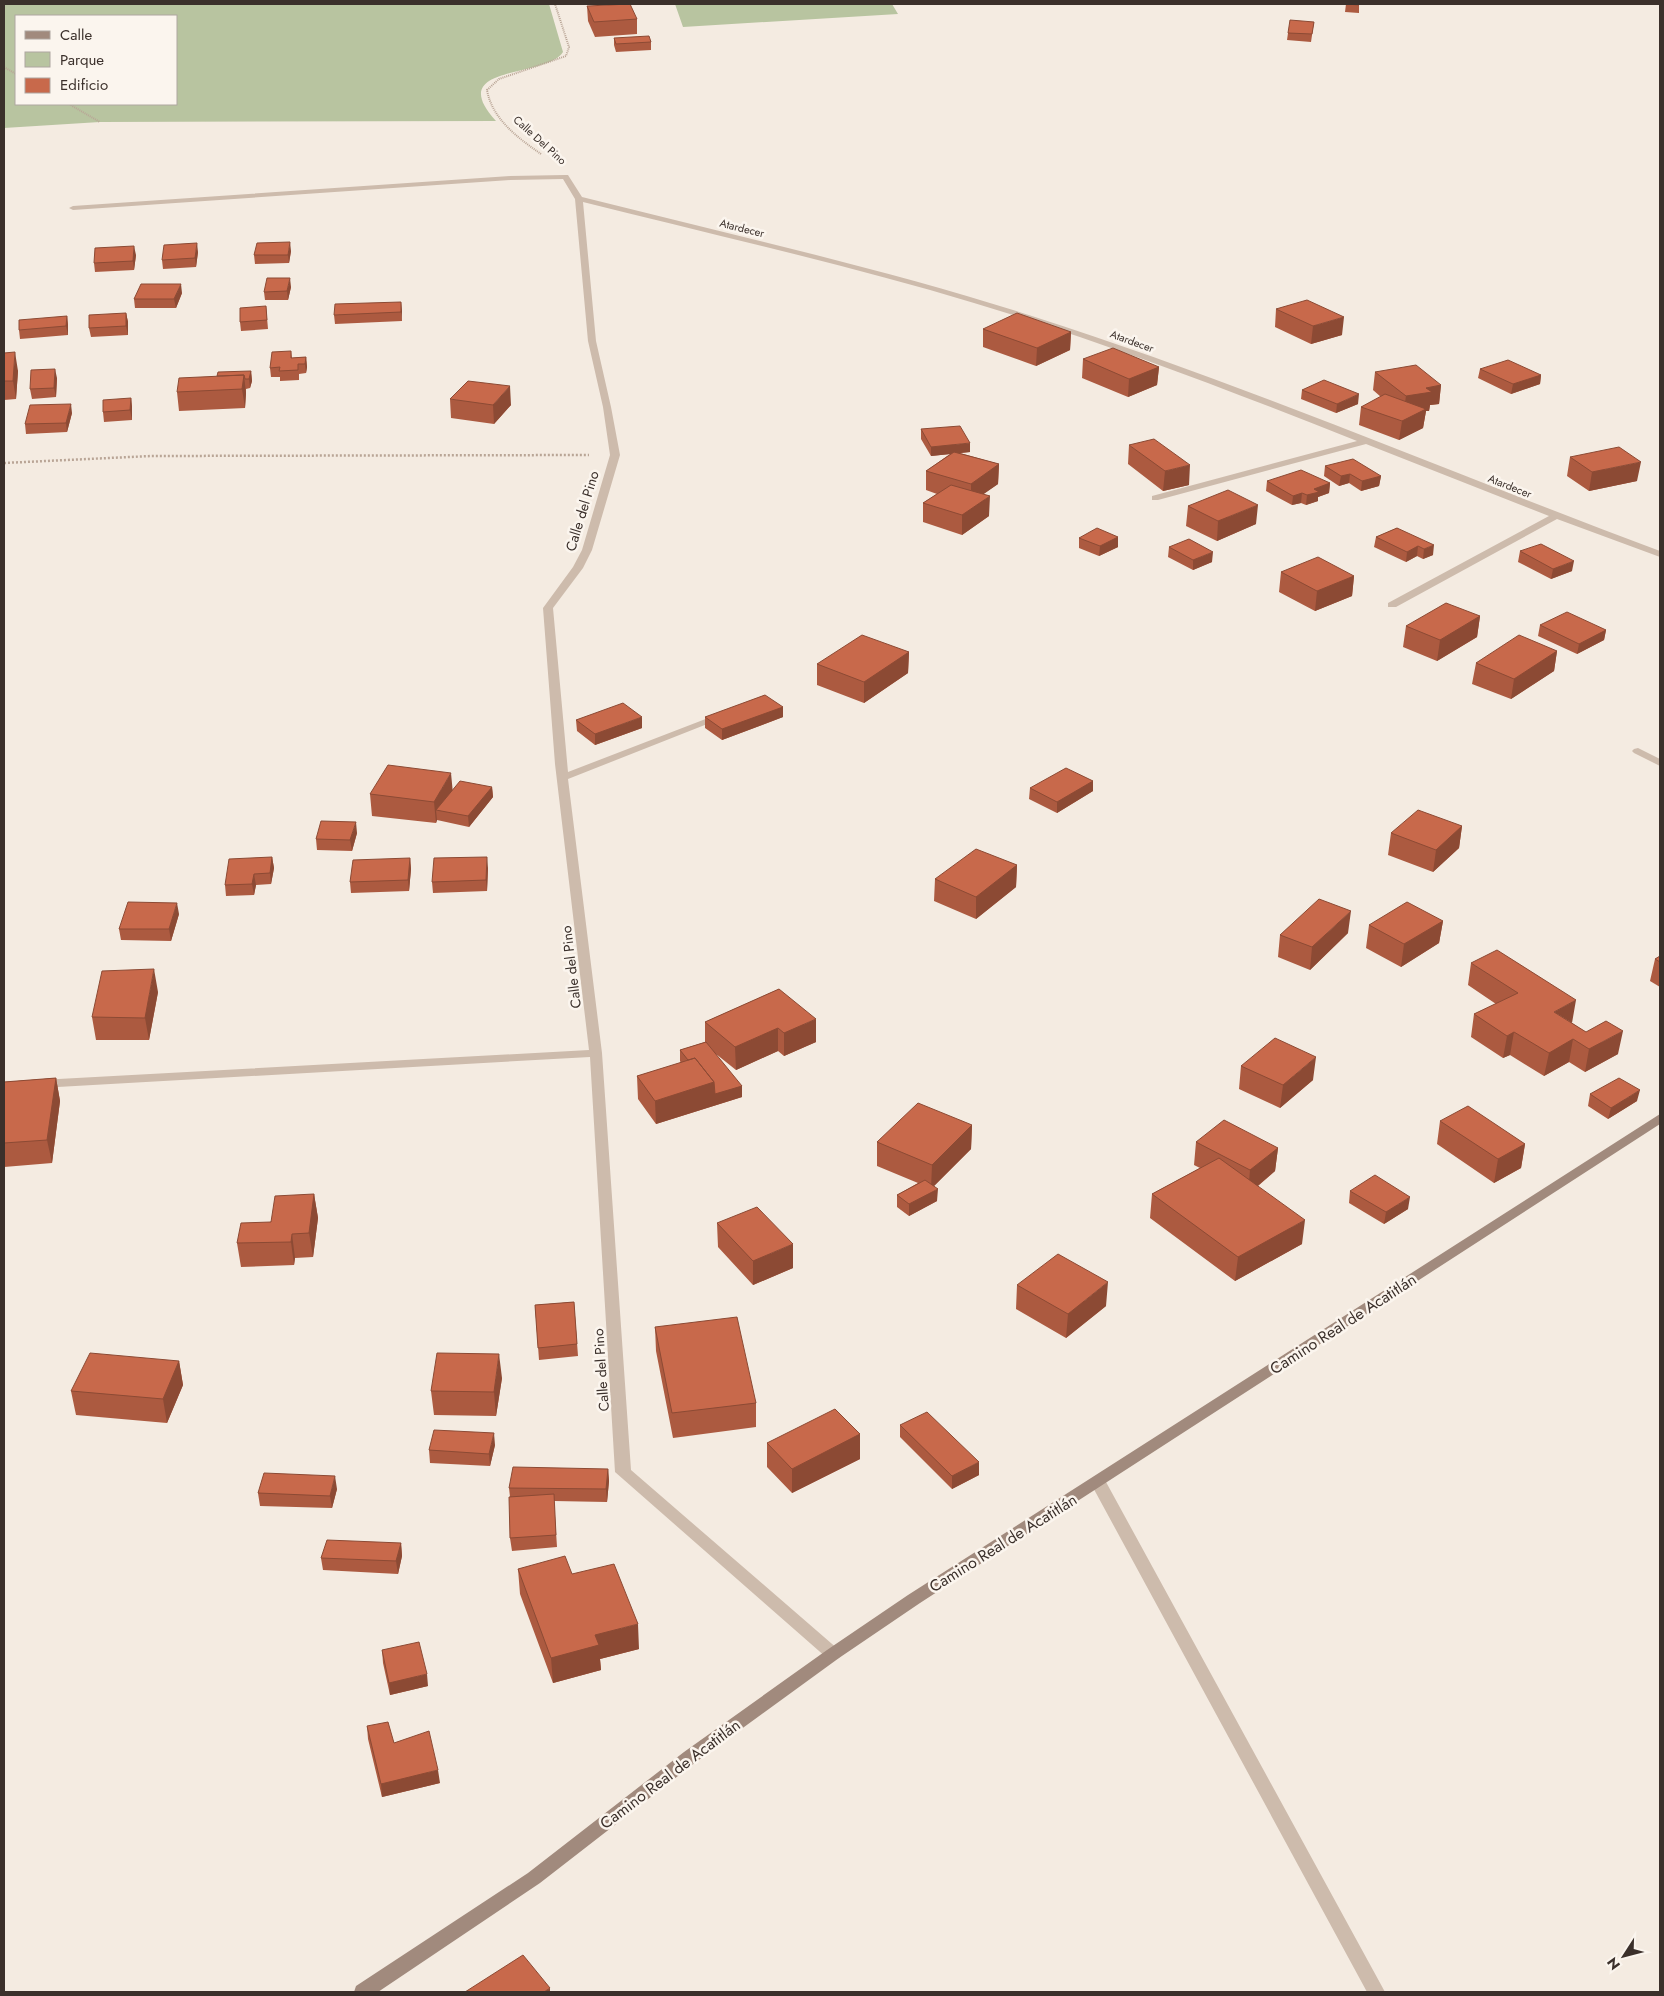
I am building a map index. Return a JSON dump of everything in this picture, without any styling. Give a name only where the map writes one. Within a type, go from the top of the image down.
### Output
[{"type":"main road","name":"Camino Real de Acatitlán","points":[[363,1992],[534,1878],[690,1757],[833,1654],[914,1599],[1660,1118]]},
{"type":"street","name":"Calle Del Pino","points":[[565,178],[579,199]]},
{"type":"street","points":[[74,208],[472,179],[565,178]]},
{"type":"street","name":"Atardecer","points":[[579,199],[874,273],[1031,318],[1115,347],[1367,441],[1554,516],[1660,554]]},
{"type":"street","name":"Calle del Pino","points":[[579,199],[592,341],[615,455],[587,550],[578,568],[548,608],[564,777],[596,1053],[623,1472],[833,1654]]},
{"type":"street","points":[[1156,498],[1367,441]]},
{"type":"street","points":[[1392,606],[1554,516]]},
{"type":"street","points":[[564,777],[735,711]]},
{"type":"street","points":[[1638,752],[1660,763]]},
{"type":"street","points":[[24,1084],[596,1053]]},
{"type":"street","points":[[1098,1482],[1376,1992]]},
{"type":"path","name":"Calle Del Pino","points":[[555,4],[569,47],[566,56],[499,79],[487,90],[487,96],[508,128],[543,156],[565,178]]},
{"type":"path","points":[[4,67],[15,73]]},
{"type":"path","points":[[70,105],[100,122]]},
{"type":"path","points":[[4,463],[151,456],[615,455]]},
{"type":"green space","points":[[4,4],[549,4],[563,52],[553,60],[538,66],[503,75],[489,81],[482,90],[483,102],[496,121],[100,122],[4,128]]},
{"type":"green space","points":[[675,4],[892,4],[898,14],[683,27]]},
{"type":"building","points":[[630,4],[637,19],[594,22],[587,6]]},
{"type":"building","points":[[1290,20],[1314,22],[1312,34],[1288,33]]},
{"type":"building","points":[[649,36],[651,42],[616,44],[614,38]]},
{"type":"building","points":[[290,242],[288,255],[254,255],[257,243]]},
{"type":"building","points":[[197,243],[195,258],[162,260],[164,245]]},
{"type":"building","points":[[134,246],[133,261],[94,263],[95,248]]},
{"type":"building","points":[[267,278],[290,278],[287,291],[264,292]]},
{"type":"building","points":[[141,284],[181,284],[174,299],[134,299]]},
{"type":"building","points":[[1307,300],[1344,317],[1313,326],[1276,309]]},
{"type":"building","points":[[401,302],[401,312],[334,315],[335,304]]},
{"type":"building","points":[[266,306],[267,320],[240,322],[240,308]]},
{"type":"building","points":[[126,313],[126,326],[89,328],[89,315]]},
{"type":"building","points":[[1017,313],[1071,332],[1037,348],[983,329]]},
{"type":"building","points":[[67,316],[66,326],[19,330],[19,320]]},
{"type":"building","points":[[1113,348],[1159,367],[1129,379],[1083,359]]},
{"type":"building","points":[[291,351],[291,358],[306,357],[305,364],[298,364],[298,370],[279,371],[280,367],[270,368],[272,352]]},
{"type":"building","points":[[15,352],[13,381],[4,381],[4,353]]},
{"type":"building","points":[[1508,360],[1541,375],[1513,384],[1480,369]]},
{"type":"building","points":[[1416,365],[1441,385],[1426,388],[1432,392],[1406,396],[1375,372]]},
{"type":"building","points":[[55,369],[54,388],[30,389],[31,370]]},
{"type":"building","points":[[251,371],[249,379],[245,379],[244,375],[217,376],[218,372]]},
{"type":"building","points":[[244,375],[242,389],[177,392],[179,378]]},
{"type":"building","points":[[1324,380],[1359,394],[1337,404],[1302,390]]},
{"type":"building","points":[[468,381],[510,386],[493,405],[450,399]]},
{"type":"building","points":[[1385,394],[1426,409],[1402,421],[1361,407]]},
{"type":"building","points":[[131,398],[130,410],[103,412],[103,400]]},
{"type":"building","points":[[71,404],[66,423],[25,424],[30,405]]},
{"type":"building","points":[[960,426],[970,443],[931,447],[921,429]]},
{"type":"building","points":[[1154,439],[1190,465],[1165,471],[1129,445]]},
{"type":"building","points":[[1619,447],[1641,462],[1592,472],[1570,457]]},
{"type":"building","points":[[954,452],[999,464],[971,484],[926,471]]},
{"type":"building","points":[[1353,459],[1381,476],[1362,481],[1350,474],[1341,476],[1325,466]]},
{"type":"building","points":[[1301,470],[1330,483],[1314,489],[1319,492],[1307,495],[1302,493],[1293,496],[1267,481]]},
{"type":"building","points":[[951,485],[990,496],[962,515],[923,503]]},
{"type":"building","points":[[1228,490],[1258,505],[1218,521],[1188,506]]},
{"type":"building","points":[[1097,528],[1118,537],[1100,546],[1079,538]]},
{"type":"building","points":[[1397,528],[1434,545],[1424,549],[1418,546],[1407,552],[1376,537]]},
{"type":"building","points":[[1189,539],[1213,552],[1193,560],[1169,547]]},
{"type":"building","points":[[1541,544],[1574,561],[1553,569],[1520,551]]},
{"type":"building","points":[[1318,557],[1354,576],[1317,591],[1281,572]]},
{"type":"building","points":[[1446,603],[1480,616],[1440,640],[1406,626]]},
{"type":"building","points":[[1567,612],[1606,630],[1579,644],[1540,625]]},
{"type":"building","points":[[862,635],[909,652],[864,682],[817,664]]},
{"type":"building","points":[[1519,635],[1557,651],[1514,679],[1476,663]]},
{"type":"building","points":[[765,695],[783,707],[722,729],[705,717]]},
{"type":"building","points":[[623,703],[642,717],[595,734],[576,720]]},
{"type":"building","points":[[388,765],[451,773],[434,802],[370,794]]},
{"type":"building","points":[[1066,768],[1093,781],[1057,802],[1030,788]]},
{"type":"building","points":[[460,781],[492,787],[468,816],[436,810]]},
{"type":"building","points":[[1418,810],[1462,826],[1436,850],[1391,833]]},
{"type":"building","points":[[321,821],[356,822],[350,840],[316,839]]},
{"type":"building","points":[[976,849],[1017,865],[976,897],[935,879]]},
{"type":"building","points":[[272,857],[270,873],[254,874],[252,884],[225,885],[229,859]]},
{"type":"building","points":[[487,857],[486,880],[432,882],[434,858]]},
{"type":"building","points":[[410,858],[408,880],[350,882],[353,860]]},
{"type":"building","points":[[1319,899],[1351,911],[1312,947],[1280,935]]},
{"type":"building","points":[[128,902],[177,903],[169,929],[119,929]]},
{"type":"building","points":[[1407,902],[1443,921],[1404,944],[1369,925]]},
{"type":"building","points":[[1497,950],[1576,1000],[1554,1012],[1586,1032],[1606,1021],[1623,1031],[1589,1049],[1573,1039],[1549,1053],[1514,1032],[1507,1036],[1474,1014],[1518,993],[1471,963]]},
{"type":"building","points":[[154,969],[145,1018],[92,1017],[102,971]]},
{"type":"building","points":[[779,989],[816,1019],[784,1033],[778,1028],[735,1047],[705,1022]]},
{"type":"building","points":[[1275,1038],[1316,1057],[1283,1085],[1241,1066]]},
{"type":"building","points":[[706,1042],[742,1086],[715,1094],[714,1082],[695,1058],[688,1060],[680,1050]]},
{"type":"building","points":[[695,1058],[714,1082],[655,1101],[637,1076]]},
{"type":"building","points":[[56,1078],[47,1140],[4,1143],[4,1082]]},
{"type":"building","points":[[1619,1078],[1640,1090],[1611,1108],[1590,1094]]},
{"type":"building","points":[[918,1103],[972,1125],[932,1165],[877,1142]]},
{"type":"building","points":[[1468,1106],[1525,1144],[1498,1159],[1440,1121]]},
{"type":"building","points":[[1224,1120],[1278,1148],[1250,1170],[1196,1142]]},
{"type":"building","points":[[1219,1158],[1305,1220],[1238,1257],[1152,1194]]},
{"type":"building","points":[[1375,1175],[1410,1197],[1386,1212],[1350,1191]]},
{"type":"building","points":[[925,1180],[938,1189],[909,1204],[897,1195]]},
{"type":"building","points":[[314,1194],[309,1233],[292,1234],[291,1242],[237,1243],[241,1223],[271,1222],[275,1196]]},
{"type":"building","points":[[757,1207],[793,1244],[753,1261],[717,1223]]},
{"type":"building","points":[[1058,1254],[1108,1282],[1068,1314],[1017,1285]]},
{"type":"building","points":[[574,1302],[577,1344],[538,1348],[535,1305]]},
{"type":"building","points":[[737,1317],[756,1403],[672,1413],[655,1327]]},
{"type":"building","points":[[90,1353],[179,1361],[163,1399],[71,1391]]},
{"type":"building","points":[[437,1353],[499,1354],[494,1392],[431,1391]]},
{"type":"building","points":[[835,1409],[860,1434],[792,1469],[767,1443]]},
{"type":"building","points":[[927,1412],[979,1462],[952,1476],[900,1425]]},
{"type":"building","points":[[434,1430],[494,1433],[489,1454],[429,1450]]},
{"type":"building","points":[[513,1467],[608,1469],[606,1489],[509,1488]]},
{"type":"building","points":[[264,1473],[335,1476],[330,1496],[258,1493]]},
{"type":"building","points":[[554,1494],[556,1535],[510,1538],[509,1497]]},
{"type":"building","points":[[327,1540],[401,1543],[396,1561],[321,1558]]},
{"type":"building","points":[[565,1556],[572,1574],[614,1564],[638,1624],[595,1635],[599,1645],[551,1658],[518,1569]]},
{"type":"building","points":[[419,1642],[427,1674],[389,1683],[382,1650]]},
{"type":"building","points":[[388,1722],[394,1743],[429,1731],[438,1770],[381,1784],[367,1726]]},
{"type":"building","points":[[523,1955],[550,1988],[544,1992],[465,1992]]}]
